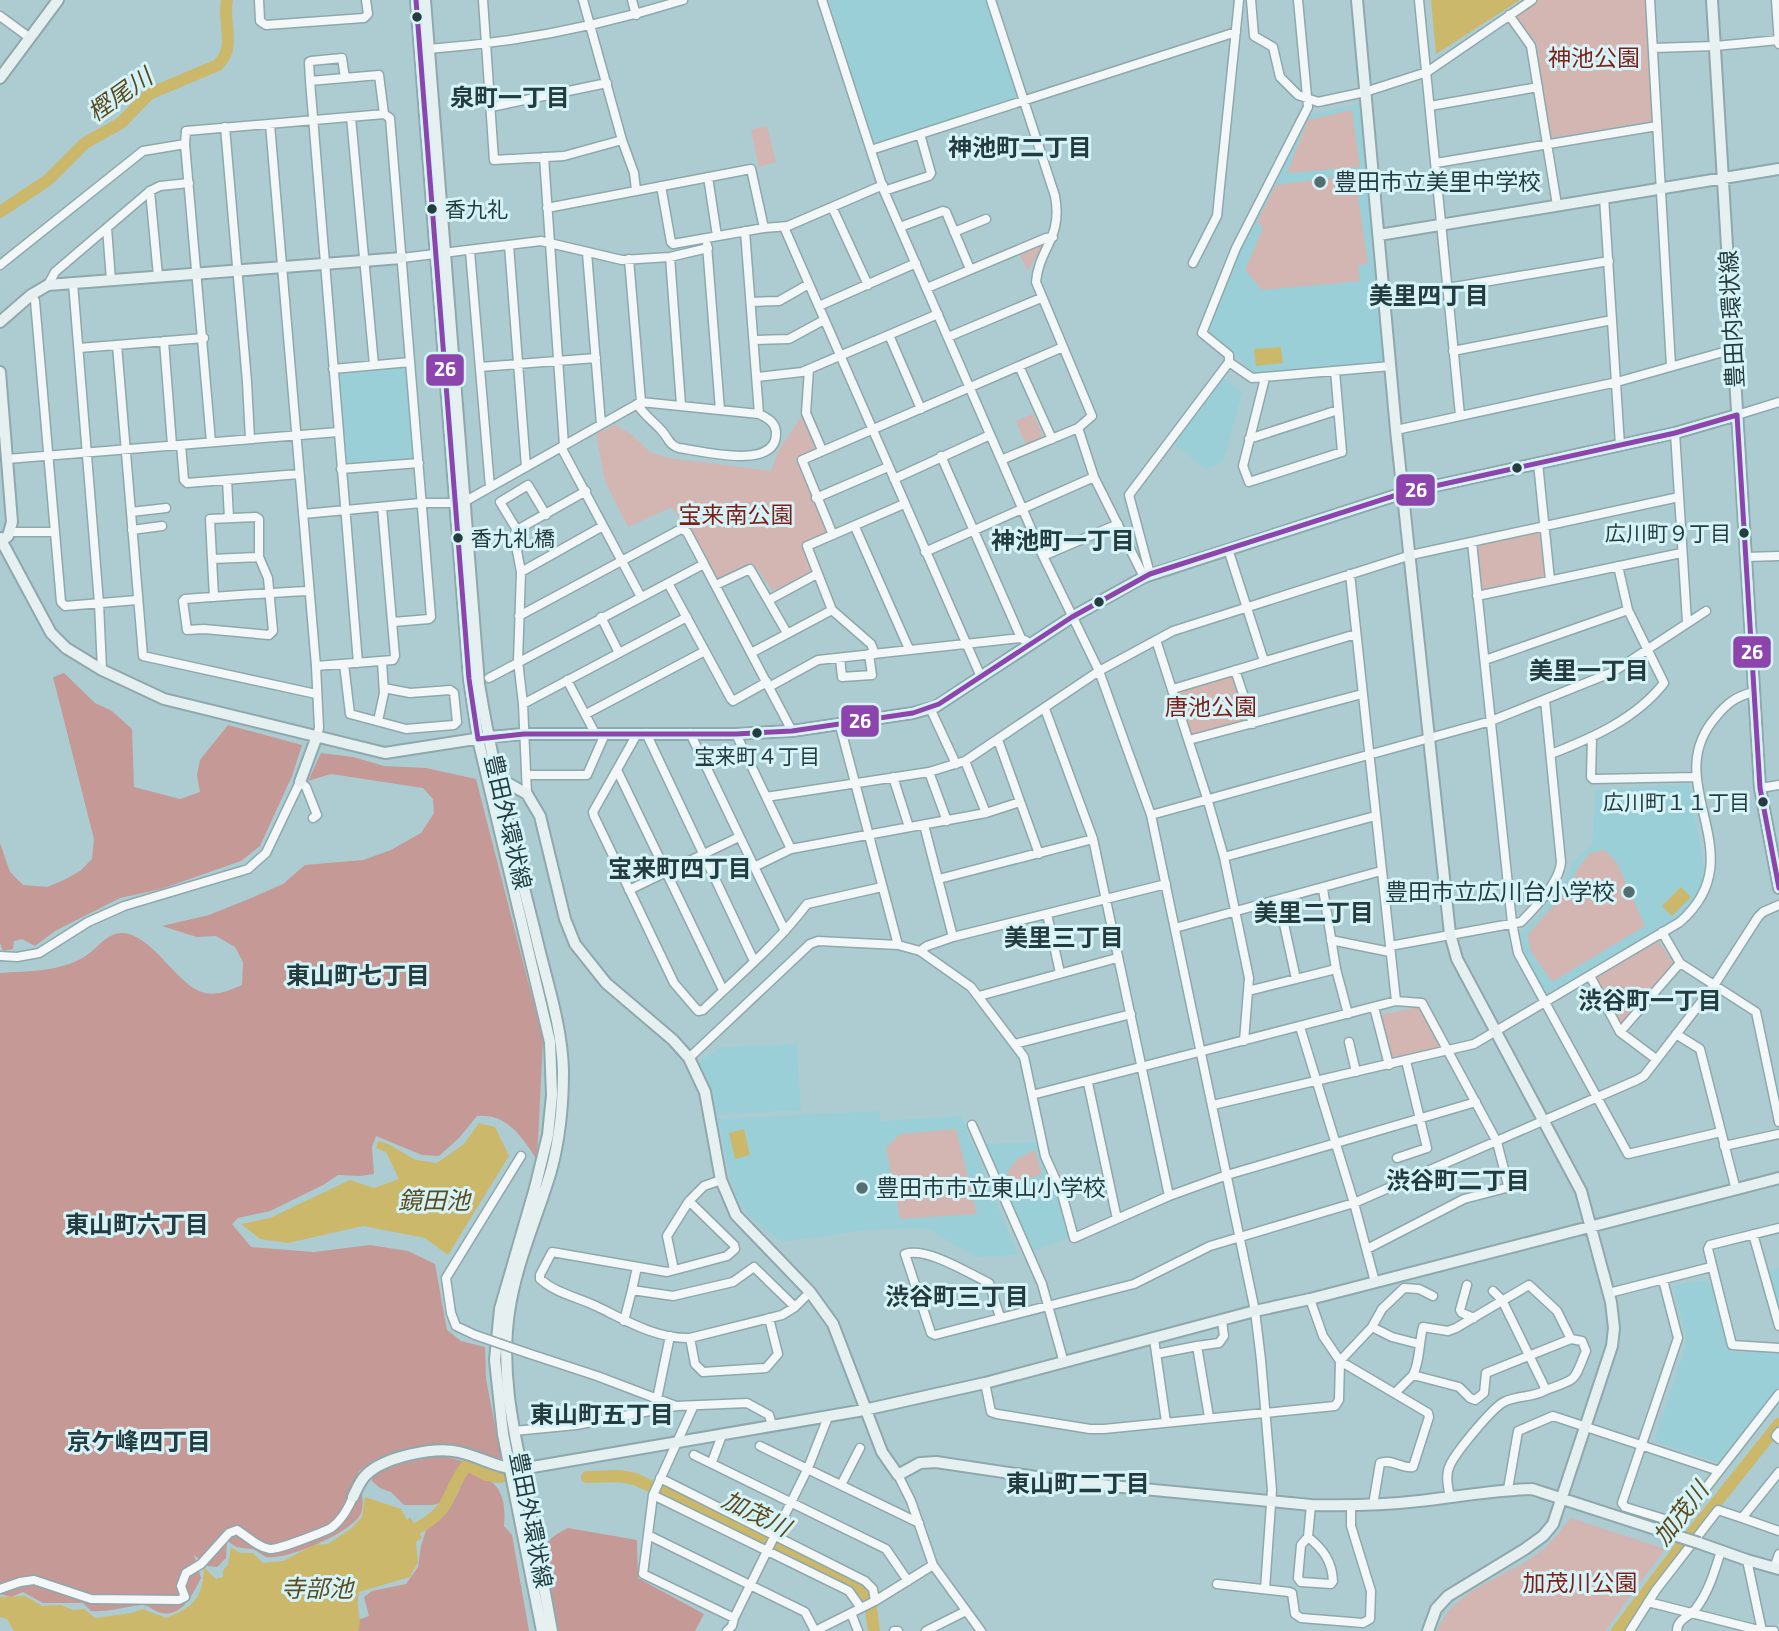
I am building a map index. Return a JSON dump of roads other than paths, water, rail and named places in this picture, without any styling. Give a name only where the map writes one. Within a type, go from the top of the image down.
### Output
[{"type":"street","points":[[0,78],[58,0]]},
{"type":"street","points":[[259,0],[260,21],[266,25],[364,18],[368,14],[366,0]]},
{"type":"street","name":"豊田外環状線","points":[[415,0],[459,502],[469,679],[546,1022],[552,1076],[544,1153],[507,1280],[496,1335],[495,1368],[498,1400],[552,1631]]},
{"type":"street","name":"豊田外環状線","points":[[425,0],[439,254]]},
{"type":"street","points":[[483,0],[494,160],[564,156],[622,140]]},
{"type":"street","points":[[583,0],[622,140],[634,173],[636,190]]},
{"type":"street","points":[[632,0],[636,15]]},
{"type":"street","points":[[428,49],[486,45],[591,25],[636,15],[683,0]]},
{"type":"street","points":[[822,0],[883,188],[1043,556],[1099,671],[1151,815],[1255,1311],[1272,1501],[1265,1589]]},
{"type":"street","points":[[990,0],[1055,196],[1058,222],[1036,282],[1092,416],[1078,428],[1002,460]]},
{"type":"street","points":[[1193,263],[1217,216],[1239,0]]},
{"type":"street","points":[[1251,0],[1254,36],[1273,47],[1280,77],[1298,95],[1318,102],[1365,92],[1426,72],[1532,0]]},
{"type":"street","points":[[1147,576],[1129,495],[1229,362],[1229,355],[1202,333],[1236,248],[1308,107],[1298,0]]},
{"type":"street","points":[[1357,0],[1396,430],[1450,934],[1457,959],[1581,1191],[1609,1293],[1614,1328],[1612,1346],[1558,1516],[1543,1536],[1448,1596],[1436,1609],[1428,1631]]},
{"type":"street","points":[[1419,0],[1460,415]]},
{"type":"street","points":[[1650,0],[1671,366]]},
{"type":"street","name":"豊田内環状線","points":[[1712,0],[1760,788],[1779,888]]},
{"type":"street","points":[[1653,48],[1779,42],[1776,0]]},
{"type":"street","points":[[1509,15],[1531,46],[1558,205]]},
{"type":"street","points":[[0,16],[30,38]]},
{"type":"street","points":[[871,150],[1236,32]]},
{"type":"street","points":[[345,78],[342,58],[309,62],[358,663]]},
{"type":"street","points":[[310,80],[379,75],[384,114]]},
{"type":"street","points":[[491,107],[607,83]]},
{"type":"street","points":[[1430,106],[1538,87]]},
{"type":"street","points":[[211,442],[185,144],[187,131],[384,114],[390,118],[431,617],[429,620],[393,621]]},
{"type":"street","points":[[351,117],[374,365]]},
{"type":"street","points":[[0,956],[39,953],[88,922],[124,906],[248,869],[266,853],[300,782],[317,736],[319,728],[316,666],[270,124]]},
{"type":"street","points":[[1436,163],[1657,125]]},
{"type":"street","points":[[225,127],[250,439]]},
{"type":"street","points":[[0,322],[31,295],[48,285],[402,258],[549,242],[622,260],[670,257],[707,243],[717,236],[784,227],[883,188],[929,176],[931,173],[920,134]]},
{"type":"street","points":[[0,265],[143,151],[185,144]]},
{"type":"street","points":[[544,157],[563,446],[641,597]]},
{"type":"street","points":[[547,208],[751,169],[764,228]]},
{"type":"street","points":[[1378,235],[1779,169]]},
{"type":"street","points":[[708,177],[717,236]]},
{"type":"street","points":[[48,285],[55,272],[150,191],[160,186],[189,183]]},
{"type":"street","points":[[661,186],[671,242],[707,243]]},
{"type":"street","points":[[150,191],[158,276]]},
{"type":"street","points":[[1604,197],[1620,445]]},
{"type":"street","points":[[832,207],[868,285]]},
{"type":"street","points":[[900,227],[946,212],[970,269]]},
{"type":"street","points":[[954,232],[986,219]]},
{"type":"street","points":[[784,227],[981,677]]},
{"type":"street","points":[[107,228],[111,280]]},
{"type":"street","points":[[745,231],[759,414]]},
{"type":"street","points":[[927,288],[1053,237]]},
{"type":"street","points":[[707,243],[720,410]]},
{"type":"street","points":[[509,245],[526,467]]},
{"type":"street","points":[[470,250],[490,487]]},
{"type":"street","points":[[587,253],[601,424]]},
{"type":"street","points":[[670,257],[681,405]]},
{"type":"street","points":[[303,513],[459,502],[639,403],[759,414],[770,420],[776,429],[774,445],[764,454],[751,457],[672,446],[663,431],[646,417],[639,403],[629,259]]},
{"type":"street","points":[[1448,288],[1609,261]]},
{"type":"street","points":[[819,306],[916,263]]},
{"type":"street","points":[[73,283],[102,670]]},
{"type":"street","points":[[751,302],[779,301],[809,284]]},
{"type":"street","points":[[31,295],[35,301],[61,602],[65,606],[137,600]]},
{"type":"street","points":[[948,337],[1041,298]]},
{"type":"street","points":[[757,377],[808,369],[938,314]]},
{"type":"street","points":[[754,340],[789,339],[824,320]]},
{"type":"street","points":[[1453,351],[1612,320]]},
{"type":"street","points":[[889,335],[921,409]]},
{"type":"street","points":[[79,348],[204,338]]},
{"type":"street","points":[[164,341],[176,445],[185,481],[299,474]]},
{"type":"street","points":[[117,345],[143,656],[316,694]]},
{"type":"street","points":[[833,535],[802,460],[1063,347]]},
{"type":"street","points":[[1396,430],[1616,382],[1734,349]]},
{"type":"street","points":[[480,367],[596,358]]},
{"type":"street","points":[[333,369],[410,362]]},
{"type":"street","points":[[1229,362],[1252,378],[1391,366]]},
{"type":"street","points":[[1019,366],[1052,439]]},
{"type":"street","points":[[808,369],[806,413],[822,450]]},
{"type":"street","points":[[1265,378],[1243,466],[1249,482],[1342,452],[1335,371]]},
{"type":"street","points":[[0,372],[12,522],[4,537]]},
{"type":"street","points":[[4,537],[51,633],[66,648],[102,670],[164,699],[385,753],[524,734],[736,734],[792,731],[840,726],[930,708],[981,677],[1026,641],[1147,576],[1403,493],[1675,433],[1779,402]]},
{"type":"street","points":[[1249,439],[1338,410]]},
{"type":"street","points":[[1078,428],[1094,477],[1147,576]]},
{"type":"street","points":[[7,459],[338,432]]},
{"type":"street","points":[[1675,433],[1687,622]]},
{"type":"street","points":[[894,479],[990,435]]},
{"type":"street","points":[[941,456],[1026,641]]},
{"type":"street","points":[[341,469],[419,463]]},
{"type":"street","points":[[1538,463],[1550,580]]},
{"type":"street","points":[[816,498],[888,467]]},
{"type":"street","points":[[925,552],[1094,477]]},
{"type":"street","points":[[227,480],[229,518]]},
{"type":"street","points":[[517,530],[500,502],[528,485],[546,515]]},
{"type":"street","points":[[586,491],[517,530],[514,536],[521,572],[518,661],[527,794],[542,821],[571,937],[606,983],[673,1040],[689,1058],[705,1092],[721,1180],[736,1215],[810,1292],[838,1334],[864,1410],[882,1452],[909,1495],[933,1565],[981,1631]]},
{"type":"street","points":[[766,797],[929,772],[965,761],[1099,671],[1170,632],[1411,555],[1679,496]]},
{"type":"street","points":[[839,658],[842,677],[872,675],[871,644],[832,610],[807,547],[904,504]]},
{"type":"street","points":[[316,666],[393,660],[396,656],[382,507]]},
{"type":"street","points":[[131,512],[166,508]]},
{"type":"street","points":[[214,597],[209,521],[212,519],[257,518],[259,556],[267,574],[270,593],[272,631],[269,635],[187,630],[183,601],[185,599],[214,597],[270,593],[309,591]]},
{"type":"street","points":[[1043,556],[1118,524]]},
{"type":"street","points":[[132,530],[162,526]]},
{"type":"street","points":[[521,572],[603,526]]},
{"type":"street","points":[[855,527],[909,649]]},
{"type":"street","points":[[519,616],[681,529],[687,532],[792,731]]},
{"type":"street","points":[[4,537],[55,532]]},
{"type":"street","points":[[1472,542],[1515,947],[1626,1152],[1630,1155],[1721,1132]]},
{"type":"street","points":[[1228,550],[1264,661]]},
{"type":"street","points":[[1477,596],[1681,553]]},
{"type":"street","points":[[212,559],[259,556]]},
{"type":"street","points":[[1746,557],[1779,556]]},
{"type":"street","points":[[489,678],[704,564]]},
{"type":"street","points":[[1551,754],[1592,738],[1629,714],[1663,685],[1664,680],[1628,610],[1618,566]]},
{"type":"street","points":[[716,585],[750,569],[787,633]]},
{"type":"street","points":[[769,600],[817,574]]},
{"type":"street","points":[[1350,575],[1396,1001]]},
{"type":"street","points":[[668,583],[733,701],[818,660],[909,649],[1026,641]]},
{"type":"street","points":[[751,653],[832,610]]},
{"type":"street","points":[[1485,660],[1628,610]]},
{"type":"street","points":[[1151,815],[1491,721],[1613,672],[1706,611]]},
{"type":"street","points":[[601,617],[619,653]]},
{"type":"street","points":[[523,704],[687,617]]},
{"type":"street","points":[[1173,689],[1356,634]]},
{"type":"street","points":[[1156,640],[1207,798],[1223,857],[1249,978],[1244,1041]]},
{"type":"street","points":[[586,714],[705,651]]},
{"type":"street","points":[[378,721],[384,688],[382,661]]},
{"type":"street","points":[[344,664],[348,711],[406,729],[454,725],[457,722],[454,694],[450,690],[410,693],[384,688]]},
{"type":"street","points":[[1235,670],[1252,724]]},
{"type":"street","points":[[567,680],[600,734]]},
{"type":"street","points":[[1213,1105],[1474,1044],[1680,922],[1697,905],[1710,876],[1712,861],[1696,778],[1696,758],[1700,742],[1708,726],[1722,709],[1738,696],[1754,692]]},
{"type":"street","points":[[1189,740],[1362,694]]},
{"type":"street","points":[[1331,940],[1390,949],[1450,934],[1521,922],[1528,915],[1561,868],[1545,701]]},
{"type":"street","points":[[930,708],[956,764]]},
{"type":"street","points":[[1045,709],[1093,839],[1169,1196]]},
{"type":"street","points":[[840,726],[898,945]]},
{"type":"street","points":[[690,733],[785,931]]},
{"type":"street","points":[[527,775],[587,775],[600,734]]},
{"type":"street","points":[[641,734],[593,812],[674,984],[698,1011],[703,1010],[785,931],[807,904],[882,887]]},
{"type":"street","points":[[641,734],[754,961]]},
{"type":"street","points":[[736,734],[791,849]]},
{"type":"street","name":"豊田外環状線","points":[[483,738],[497,777],[552,999],[563,1069],[562,1109],[554,1159],[514,1284],[505,1359],[516,1469],[542,1631]]},
{"type":"street","points":[[1592,738],[1593,779],[1696,778]]},
{"type":"street","points":[[998,740],[1039,854]]},
{"type":"street","points":[[965,761],[986,813]]},
{"type":"street","points":[[617,770],[723,990]]},
{"type":"street","points":[[929,772],[947,821]]},
{"type":"street","points":[[497,777],[527,794]]},
{"type":"street","points":[[892,777],[909,827]]},
{"type":"street","points":[[300,782],[306,786],[314,806],[317,815],[313,818]]},
{"type":"street","points":[[1760,788],[1779,786]]},
{"type":"street","points":[[754,867],[791,849],[986,813],[1020,802]]},
{"type":"street","points":[[1223,857],[1375,816]]},
{"type":"street","points":[[924,825],[954,937]]},
{"type":"street","points":[[629,890],[739,837]]},
{"type":"street","points":[[939,879],[1093,839]]},
{"type":"street","points":[[1175,928],[1381,871]]},
{"type":"street","points":[[920,951],[954,937],[1166,884]]},
{"type":"street","points":[[1323,889],[1336,969],[1348,1014]]},
{"type":"street","points":[[1279,901],[1296,979]]},
{"type":"street","points":[[1000,1317],[989,1283],[927,1254],[905,1254],[932,1334],[1134,1284],[1210,1246],[1354,1203],[1640,1079],[1714,985],[1758,917],[1779,905]]},
{"type":"street","points":[[1047,914],[1060,973]]},
{"type":"street","points":[[1662,932],[1680,963],[1756,1012],[1779,1122]]},
{"type":"street","points":[[689,1058],[810,944],[818,941],[898,945],[920,951],[971,987],[1024,1058],[1045,1156],[1062,1194],[1074,1238],[1169,1196],[1227,1175],[1476,1101]]},
{"type":"street","points":[[979,996],[1117,958]]},
{"type":"street","points":[[1620,1032],[1680,963]]},
{"type":"street","points":[[1248,990],[1336,969]]},
{"type":"street","points":[[1590,976],[1620,1032],[1656,1059]]},
{"type":"street","points":[[1032,1095],[1088,1083],[1396,1001],[1422,1003],[1497,1142],[1508,1185],[1506,1188],[1464,1199],[1367,1248]]},
{"type":"street","points":[[1374,1007],[1388,1065]]},
{"type":"street","points":[[1015,1044],[1131,1014]]},
{"type":"street","points":[[1300,1027],[1354,1203],[1375,1282]]},
{"type":"street","points":[[1676,1034],[1700,1049],[1736,1190]]},
{"type":"street","points":[[1349,1042],[1356,1072]]},
{"type":"street","points":[[1397,1158],[1427,1148],[1406,1061]]},
{"type":"street","points":[[1088,1083],[1117,1219]]},
{"type":"street","points":[[972,1125],[1042,1284],[1064,1363]]},
{"type":"street","points":[[1724,1146],[1779,1134]]},
{"type":"street","points":[[521,1156],[446,1278],[451,1313],[456,1326],[676,1406]]},
{"type":"street","points":[[0,1589],[34,1580],[91,1599],[178,1600],[185,1597],[181,1586],[186,1573],[201,1564],[229,1533],[237,1530],[271,1549],[290,1546],[329,1529],[342,1517],[368,1472],[381,1465],[435,1450],[457,1452],[516,1469],[864,1410],[1064,1363],[1255,1311],[1779,1178]]},
{"type":"street","points":[[674,1270],[667,1236],[690,1201],[704,1186],[721,1180]]},
{"type":"street","points":[[690,1201],[735,1249],[727,1256],[661,1272],[552,1252],[540,1279],[556,1291],[598,1307],[624,1321],[670,1336],[690,1338],[789,1312],[810,1292]]},
{"type":"street","points":[[1779,1228],[1710,1245],[1708,1249],[1732,1345],[1779,1348]]},
{"type":"street","points":[[1754,1234],[1779,1326]]},
{"type":"street","points":[[624,1321],[636,1267]]},
{"type":"street","points":[[632,1290],[667,1296],[680,1295],[733,1282],[754,1267],[795,1307]]},
{"type":"street","points":[[1609,1293],[1711,1267]]},
{"type":"street","points":[[1663,1280],[1678,1338],[1622,1503],[1625,1507],[1674,1522],[1681,1520],[1779,1394]]},
{"type":"street","points":[[1467,1285],[1460,1310],[1474,1318]]},
{"type":"street","points":[[1395,1393],[1416,1369],[1423,1327],[1448,1331],[1529,1285],[1558,1311],[1572,1339]]},
{"type":"street","points":[[985,1383],[991,1412],[997,1415],[1090,1429],[1335,1406],[1339,1400],[1340,1361],[1372,1327],[1382,1309],[1405,1289],[1419,1289],[1433,1296]]},
{"type":"street","points":[[1493,1291],[1502,1300],[1546,1390]]},
{"type":"street","points":[[1310,1299],[1323,1336],[1340,1361],[1428,1413],[1413,1467],[1388,1461],[1380,1463],[1373,1505]]},
{"type":"street","points":[[690,1338],[695,1364],[703,1372],[766,1368],[778,1353],[769,1318]]},
{"type":"street","points":[[1156,1354],[1220,1343],[1224,1336],[1222,1321]]},
{"type":"street","points":[[1372,1327],[1392,1338],[1419,1344]]},
{"type":"street","points":[[657,1399],[670,1336]]},
{"type":"street","points":[[1154,1339],[1166,1422]]},
{"type":"street","points":[[1413,1375],[1459,1387],[1475,1400],[1483,1393],[1486,1373],[1572,1339],[1582,1340],[1586,1351],[1578,1374],[1571,1381],[1534,1396],[1510,1399],[1500,1404],[1479,1426],[1450,1464],[1447,1476],[1450,1497]]},
{"type":"street","points":[[1197,1346],[1209,1417]]},
{"type":"street","points":[[514,1431],[576,1425],[676,1406],[747,1403],[769,1415],[772,1426]]},
{"type":"street","points":[[693,1407],[653,1495],[643,1574],[732,1626],[808,1468],[828,1417]]},
{"type":"street","points":[[1508,1489],[1514,1448],[1521,1429],[1553,1416],[1719,1471]]},
{"type":"street","points":[[1779,1432],[1776,1436],[1779,1439]]},
{"type":"street","points":[[712,1462],[722,1435]]},
{"type":"street","points":[[760,1446],[919,1524]]},
{"type":"street","points":[[841,1485],[860,1448]]},
{"type":"street","points":[[694,1455],[886,1549],[908,1581]]},
{"type":"street","points":[[898,1475],[920,1463],[936,1462],[1070,1482],[1351,1507],[1508,1489],[1532,1489],[1777,1569],[1779,1554]]},
{"type":"street","points":[[1742,1518],[1779,1472]]},
{"type":"street","points":[[660,1479],[849,1591],[861,1608]]},
{"type":"street","points":[[653,1495],[864,1581],[873,1589],[876,1601]]},
{"type":"street","points":[[1308,1537],[1322,1548],[1327,1558],[1332,1569],[1331,1584],[1301,1582],[1298,1578],[1301,1545],[1308,1537],[1311,1505]]},
{"type":"street","points":[[1217,1584],[1292,1593],[1297,1617],[1363,1623],[1370,1619],[1371,1591],[1351,1526],[1351,1507]]},
{"type":"street","points":[[1630,1631],[1648,1602],[1718,1510],[1779,1531]]},
{"type":"street","points":[[648,1535],[805,1612],[815,1631],[876,1601],[933,1565]]},
{"type":"street","points":[[1677,1631],[1677,1625],[1698,1607],[1721,1551]]},
{"type":"street","points":[[1747,1560],[1762,1631]]},
{"type":"street","points":[[1648,1602],[1721,1626],[1774,1631]]},
{"type":"street","points":[[926,1631],[967,1611]]},
{"type":"street","points":[[851,1613],[858,1631]]},
{"type":"street","points":[[1320,1620],[1320,1631]]},
{"type":"water","points":[[1431,0],[1520,0],[1436,54]]},
{"type":"water","points":[[1281,347],[1283,363],[1256,366],[1254,349]]},
{"type":"water","points":[[1681,887],[1691,897],[1672,916],[1662,906]]},
{"type":"water","name":"鏡田池","points":[[479,1123],[495,1127],[509,1156],[448,1255],[425,1238],[363,1226],[288,1243],[260,1239],[241,1224],[270,1218],[350,1180],[374,1188],[399,1179],[386,1152],[376,1148],[378,1141],[416,1160],[437,1163],[464,1144]]},
{"type":"water","points":[[744,1129],[750,1155],[735,1159],[729,1133]]},
{"type":"water","name":"寺部池","points":[[365,1497],[401,1509],[407,1520],[410,1517],[422,1538],[416,1542],[418,1562],[410,1577],[359,1592],[358,1631],[14,1631],[7,1619],[0,1617],[0,1597],[25,1596],[42,1606],[61,1605],[73,1610],[84,1609],[95,1618],[143,1609],[166,1618],[184,1610],[195,1600],[202,1586],[204,1567],[216,1579],[223,1577],[231,1547],[240,1553],[253,1553],[263,1563],[283,1561],[314,1545],[328,1544],[352,1528],[362,1517]]},
{"type":"waterway","name":"樫尾川","points":[[0,212],[48,180],[85,143],[121,123],[149,94],[218,65],[227,50],[227,0]]},
{"type":"waterway","name":"加茂川","points":[[1617,1631],[1779,1424]]},
{"type":"waterway","name":"加茂川","points":[[416,1529],[444,1507],[467,1465],[486,1475],[501,1477]]},
{"type":"waterway","name":"加茂川","points":[[587,1477],[619,1476],[635,1479],[863,1590],[870,1601],[874,1631]]},
{"type":"place","name":"豊田市立美里中学校","points":[[1320,182]]},
{"type":"place","name":"香九礼","points":[[432,209]]},
{"type":"place","name":"広川町９丁目","points":[[1744,533]]},
{"type":"place","name":"香九礼橋","points":[[458,538]]},
{"type":"place","name":"宝来町４丁目","points":[[757,733]]},
{"type":"place","name":"広川町１１丁目","points":[[1763,802]]},
{"type":"place","name":"豊田市立広川台小学校","points":[[1629,892]]},
{"type":"place","name":"豊田市市立東山小学校","points":[[862,1188]]},
{"type":"district","name":"泉町一丁目","points":[[510,98]]},
{"type":"district","name":"神池町二丁目","points":[[1020,148]]},
{"type":"district","name":"美里四丁目","points":[[1429,296]]},
{"type":"district","name":"神池町一丁目","points":[[1063,541]]},
{"type":"district","name":"美里一丁目","points":[[1589,671]]},
{"type":"district","name":"宝来町四丁目","points":[[680,869]]},
{"type":"district","name":"美里二丁目","points":[[1314,913]]},
{"type":"district","name":"美里三丁目","points":[[1064,938]]},
{"type":"district","name":"東山町七丁目","points":[[358,976]]},
{"type":"district","name":"渋谷町一丁目","points":[[1650,1001]]},
{"type":"district","name":"渋谷町二丁目","points":[[1458,1181]]},
{"type":"district","name":"東山町六丁目","points":[[137,1225]]},
{"type":"district","name":"渋谷町三丁目","points":[[957,1297]]},
{"type":"district","name":"東山町五丁目","points":[[602,1415]]},
{"type":"district","name":"京ケ峰四丁目","points":[[139,1442]]},
{"type":"district","name":"東山町二丁目","points":[[1078,1484]]},
{"type":"park label","name":"神池公園","points":[[1594,58]]},
{"type":"park label","name":"宝来南公園","points":[[736,515]]},
{"type":"park label","name":"唐池公園","points":[[1211,707]]},
{"type":"park label","name":"加茂川公園","points":[[1580,1583]]}]
